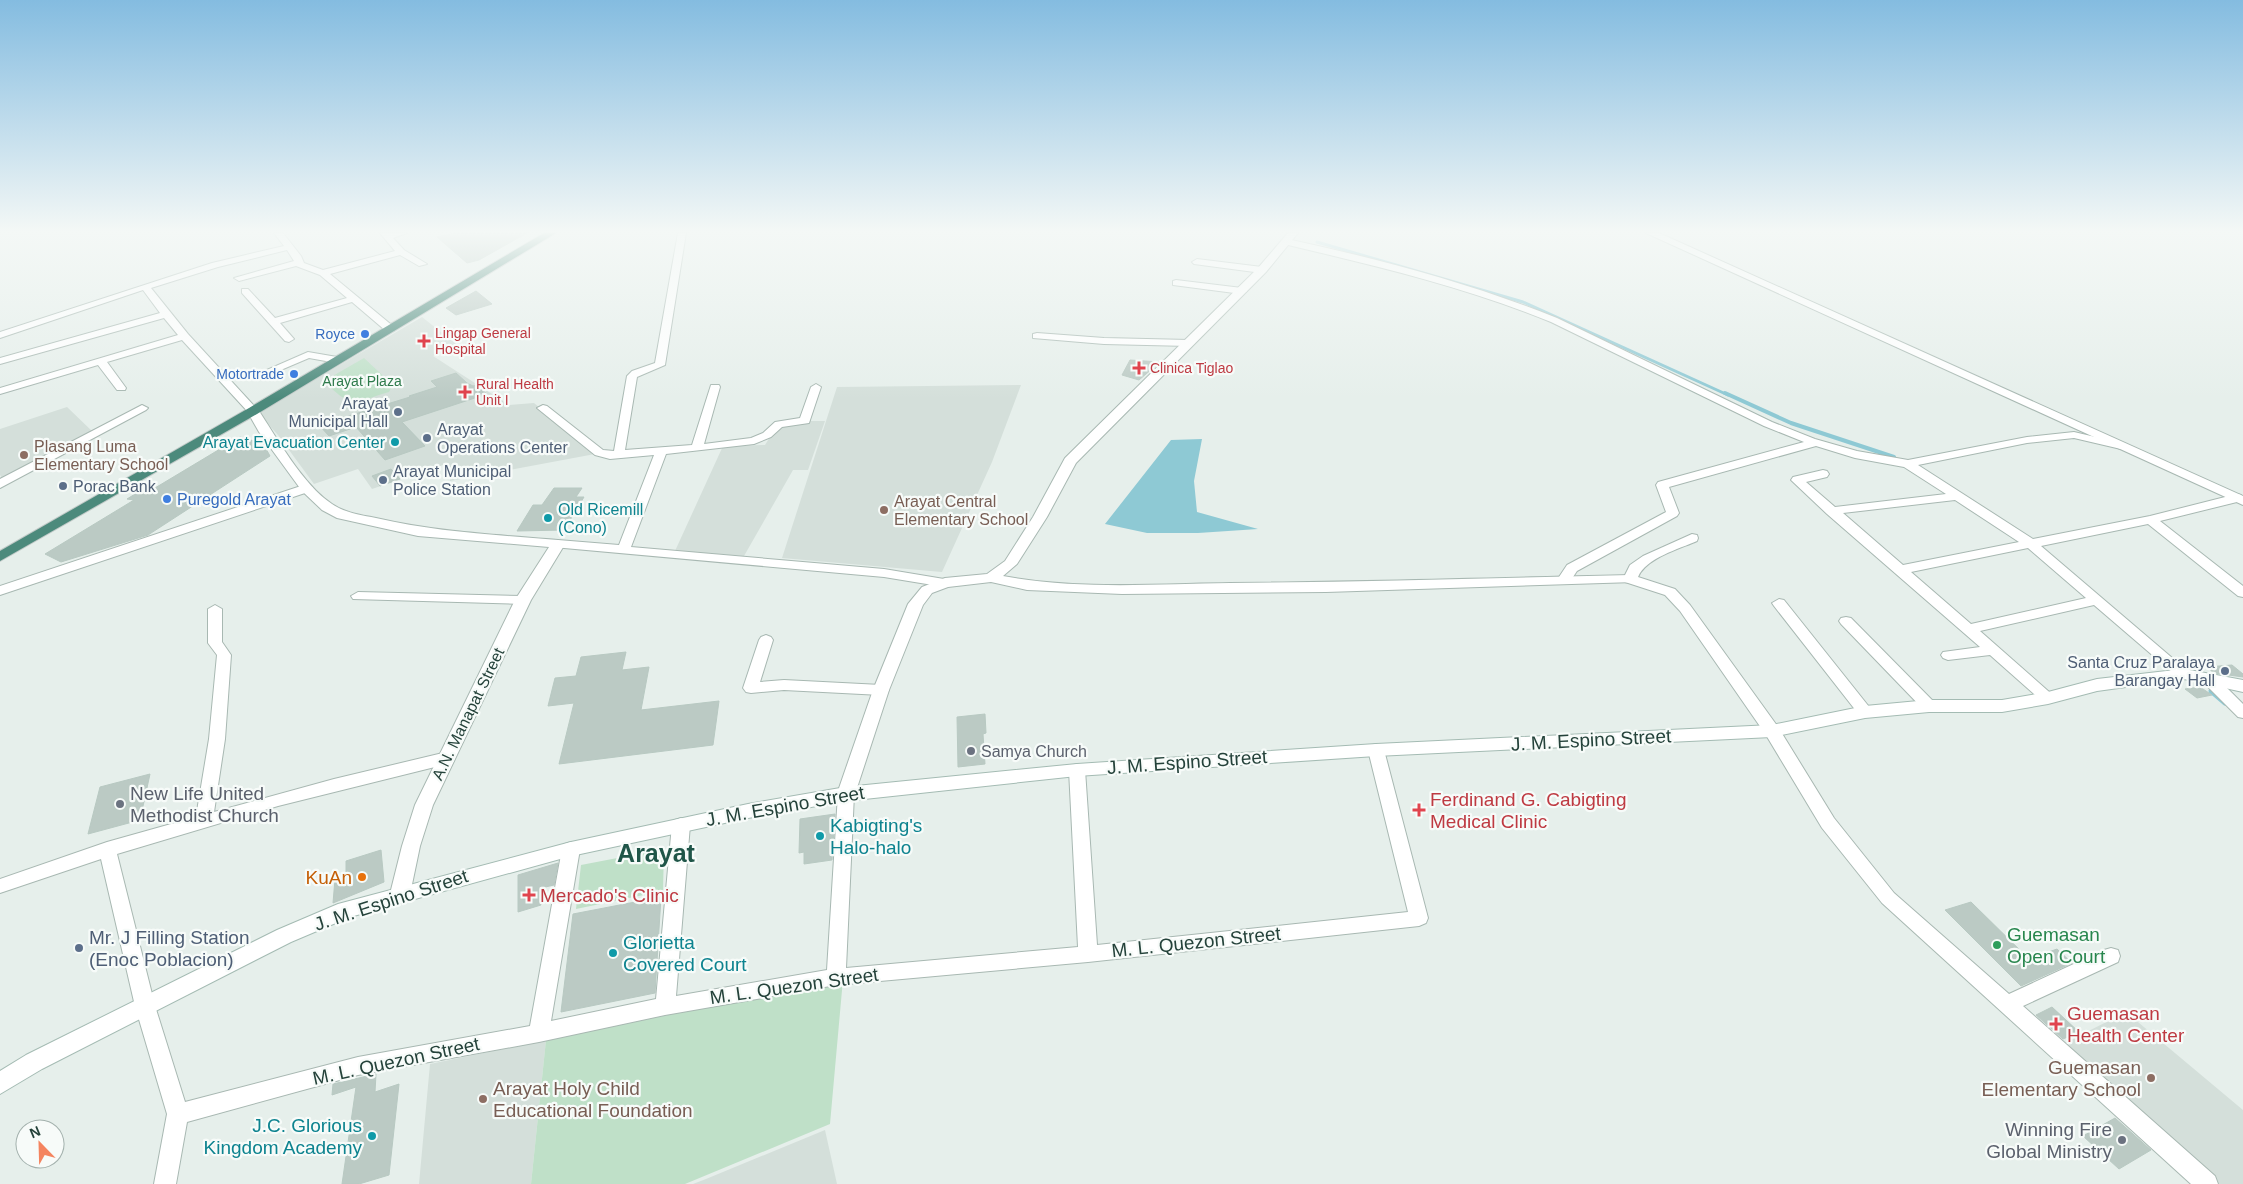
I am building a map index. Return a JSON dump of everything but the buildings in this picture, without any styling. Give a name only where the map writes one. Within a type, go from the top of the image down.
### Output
[{"type":"highway","points":[[0,557],[253,411],[458,288]]},
{"type":"street","points":[[0,335],[138,288]]},
{"type":"street","points":[[147,288],[184,336],[253,411],[262,429],[307,488],[327,507],[342,515],[418,532],[884,573],[945,583]]},
{"type":"street","points":[[340,288],[390,329]]},
{"type":"street","points":[[619,454],[632,376],[660,365],[673,288]]},
{"type":"street","points":[[1216,288],[1242,291]]},
{"type":"street","points":[[991,578],[1010,564],[1040,517],[1070,461],[1245,288]]},
{"type":"street","points":[[1461,288],[1524,308],[1768,424],[1815,443],[1855,454],[1908,464],[2031,544],[2184,674],[2243,686]]},
{"type":"street","points":[[1773,288],[2240,500]]},
{"type":"street","points":[[245,292],[289,339]]},
{"type":"street","points":[[273,322],[352,299]]},
{"type":"street","points":[[0,361],[167,314]]},
{"type":"street","points":[[0,391],[184,336]]},
{"type":"street","points":[[1037,336],[1104,341],[1189,343]]},
{"type":"street","points":[[258,376],[308,355],[338,360]]},
{"type":"street","points":[[100,361],[121,388]]},
{"type":"street","points":[[697,448],[715,387]]},
{"type":"street","points":[[543,408],[599,453],[661,452],[754,441],[767,435],[778,424],[805,421],[816,387]]},
{"type":"street","points":[[1,482],[142,408]]},
{"type":"street","points":[[1908,464],[2055,436],[2074,436],[2122,446]]},
{"type":"street","points":[[1564,580],[1572,568],[1673,513],[1662,485],[1815,443]]},
{"type":"street","points":[[624,549],[661,452]]},
{"type":"street","points":[[1823,474],[1797,480],[2048,698]]},
{"type":"street","points":[[0,590],[307,488]]},
{"type":"street","points":[[1831,511],[1959,496]]},
{"type":"street","points":[[1899,570],[2240,500]]},
{"type":"street","points":[[2150,520],[2243,592]]},
{"type":"street","points":[[1630,579],[1635,568],[1648,559],[1692,538]]},
{"type":"street","name":"A.N. Manapat Street","points":[[400,894],[410,846],[424,805],[523,600],[558,544]]},
{"type":"street","points":[[836,977],[846,794],[881,690],[916,604],[927,590],[945,583],[991,578],[1027,585],[1122,589],[1326,587],[1630,579],[1670,592],[1686,608],[1772,732],[1828,823],[1888,898],[2207,1184]]},
{"type":"street","points":[[358,596],[523,600]]},
{"type":"street","points":[[1968,629],[2098,600]]},
{"type":"street","points":[[1779,604],[1865,712]]},
{"type":"street","points":[[204,819],[217,739],[224,655],[215,644],[215,609]]},
{"type":"street","points":[[1846,621],[1929,706]]},
{"type":"street","points":[[766,640],[751,688],[784,685],[881,690]]},
{"type":"street","points":[[1948,655],[1993,650]]},
{"type":"street","name":"J. M. Espino Street","points":[[0,1083],[34,1062],[284,936],[345,910],[571,849],[681,825],[846,794],[1077,770],[1376,750],[1772,732],[1865,712],[1929,706],[2002,706],[2048,698],[2096,685],[2184,674]]},
{"type":"street","points":[[2211,681],[2243,712]]},
{"type":"street","name":"M. L. Quezon Street","points":[[178,1114],[358,1066],[539,1033],[665,1006],[836,977],[1088,954],[1419,918],[1376,750]]},
{"type":"street","points":[[0,886],[204,819],[446,758]]},
{"type":"street","points":[[1077,770],[1088,954]]},
{"type":"street","points":[[665,1006],[681,825]]},
{"type":"street","points":[[108,849],[145,1006],[178,1114],[165,1184]]},
{"type":"street","points":[[539,1033],[571,849]]},
{"type":"street","points":[[2007,1004],[2111,956]]},
{"type":"shaded area","points":[[422,317],[460,347],[433,356],[509,405],[534,403],[595,454],[450,481],[449,463],[372,489],[358,469],[314,484],[278,435],[258,413]]},
{"type":"shaded area","name":"Arayat Central Elementary School","points":[[1021,385],[992,462],[942,572],[782,558],[837,387]]},
{"type":"shaded area","name":"Plasang Luma Elementary School","points":[[67,407],[93,432],[2,478],[0,475],[0,429]]},
{"type":"shaded area","points":[[825,421],[808,470],[793,470],[744,556],[675,551],[723,446],[765,445],[778,424]]},
{"type":"shaded area","name":"Guemasan Elementary School","points":[[2126,1012],[2243,1110],[2243,1184],[2217,1184],[2061,1045]]},
{"type":"shaded area","name":"Arayat Holy Child Educational Foundation","points":[[546,1040],[531,1184],[419,1184],[430,1064]]},
{"type":"shaded area","points":[[825,1130],[837,1184],[693,1184],[706,1179]]},
{"type":"green space","name":"Arayat Plaza","points":[[364,358],[393,385],[389,392],[360,401],[347,400],[324,381]]},
{"type":"green space","points":[[664,849],[663,891],[576,909],[581,865]]},
{"type":"green space","points":[[843,979],[830,1124],[685,1184],[531,1184],[546,1040]]},
{"type":"water","points":[[1202,439],[1194,481],[1197,512],[1258,529],[1198,533],[1147,533],[1105,524],[1171,440]]},
{"type":"waterway","points":[[1476,288],[1523,302],[1728,395]]},
{"type":"waterway","points":[[1725,393],[1791,423],[1894,457]]},
{"type":"waterway","points":[[2211,691],[2225,703]]},
{"type":"place","name":"Royce","points":[[365,334]]},
{"type":"place","name":"Lingap General Hospital","points":[[424,341]]},
{"type":"place","name":"Clinica Tiglao","points":[[1139,368]]},
{"type":"place","name":"Motortrade","points":[[294,374]]},
{"type":"place","name":"Rural Health Unit I","points":[[465,392]]},
{"type":"place","name":"Arayat Municipal Hall","points":[[398,412]]},
{"type":"place","name":"Arayat Operations Center","points":[[427,438]]},
{"type":"place","name":"Arayat Evacuation Center","points":[[395,442]]},
{"type":"place","name":"Plasang Luma Elementary School","points":[[24,455]]},
{"type":"place","name":"Arayat Municipal Police Station","points":[[383,480]]},
{"type":"place","name":"Porac Bank","points":[[63,486]]},
{"type":"place","name":"Puregold Arayat","points":[[167,499]]},
{"type":"place","name":"Arayat Central Elementary School","points":[[884,510]]},
{"type":"place","name":"Old Ricemill (Cono)","points":[[548,518]]},
{"type":"place","name":"Santa Cruz Paralaya Barangay Hall","points":[[2225,671]]},
{"type":"place","name":"Samya Church","points":[[971,751]]},
{"type":"place","name":"New Life United Methodist Church","points":[[120,804]]},
{"type":"place","name":"Ferdinand G. Cabigting Medical Clinic","points":[[1419,810]]},
{"type":"place","name":"Kabigting's Halo-halo","points":[[820,836]]},
{"type":"place","name":"KuAn","points":[[362,877]]},
{"type":"place","name":"Mercado's Clinic","points":[[529,895]]},
{"type":"place","name":"Guemasan Open Court","points":[[1997,945]]},
{"type":"place","name":"Mr. J Filling Station (Enoc Poblacion)","points":[[79,948]]},
{"type":"place","name":"Glorietta Covered Court","points":[[613,953]]},
{"type":"place","name":"Guemasan Health Center","points":[[2056,1024]]},
{"type":"place","name":"Guemasan Elementary School","points":[[2151,1078]]},
{"type":"place","name":"Arayat Holy Child Educational Foundation","points":[[483,1099]]},
{"type":"place","name":"J.C. Glorious Kingdom Academy","points":[[372,1136]]},
{"type":"place","name":"Winning Fire Global Ministry","points":[[2122,1140]]},
{"type":"district","name":"Arayat","points":[[656,853]]}]
